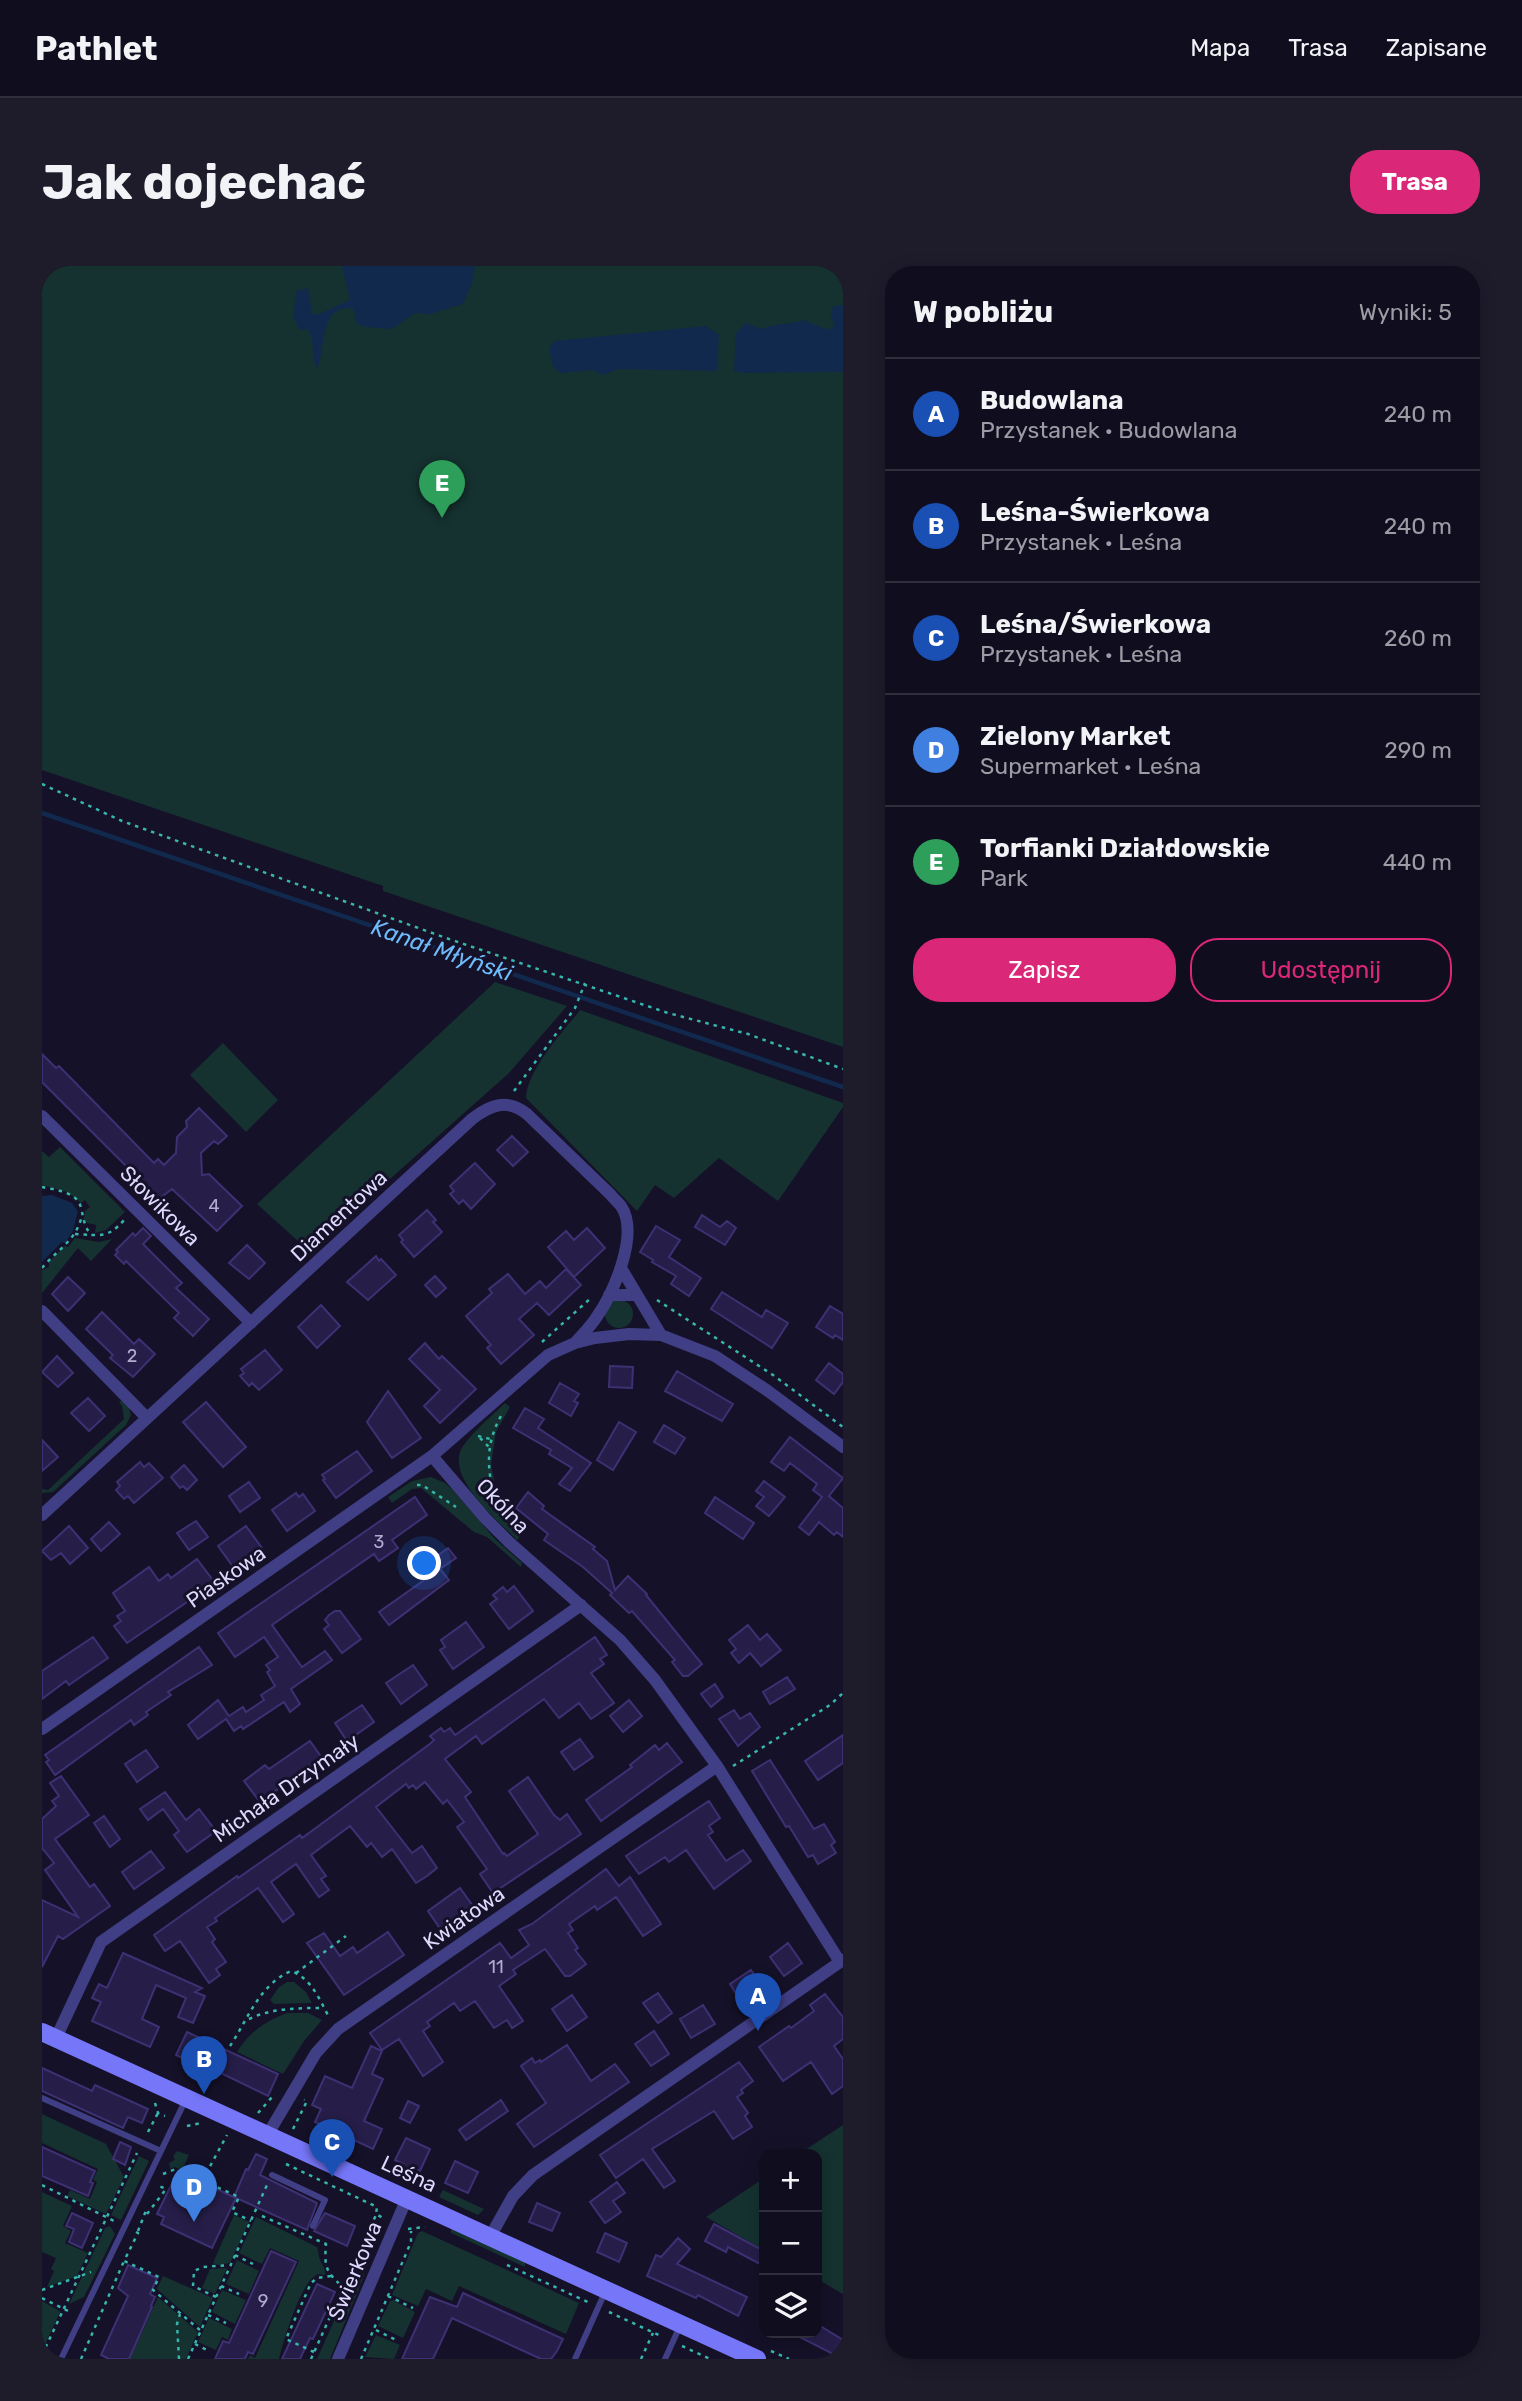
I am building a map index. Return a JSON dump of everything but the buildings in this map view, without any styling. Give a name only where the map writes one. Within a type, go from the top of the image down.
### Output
[{"type":"street","points":[[506,1105],[527,1114],[622,1206],[627,1229],[621,1268],[597,1317],[575,1343]]},
{"type":"street","name":"Diamentowa","points":[[43,1512],[472,1119],[486,1108],[506,1105]]},
{"type":"street","name":"Słowikowa","points":[[42,1116],[251,1323]]},
{"type":"street","points":[[621,1268],[661,1335]]},
{"type":"street","points":[[609,1295],[636,1294]]},
{"type":"street","points":[[42,1311],[147,1418]]},
{"type":"street","points":[[629,1334],[648,1313]]},
{"type":"street","points":[[597,1317],[612,1336]]},
{"type":"street","points":[[432,1456],[548,1355],[575,1343],[629,1334],[661,1335],[698,1348],[741,1372],[843,1447]]},
{"type":"street","name":"Okólna","points":[[432,1456],[510,1544],[638,1659],[687,1722],[841,1961]]},
{"type":"street","name":"Piaskowa","points":[[42,1729],[432,1456]]},
{"type":"street","name":"Michała Drzymały","points":[[49,2035],[101,1942],[581,1605]]},
{"type":"street","name":"Kwiatowa","points":[[268,2134],[316,2053],[338,2029],[719,1770]]},
{"type":"street","points":[[489,2237],[513,2196],[533,2175],[841,1961]]},
{"type":"street","name":"Leśna","points":[[49,2035],[681,2324],[761,2353]]},
{"type":"street","name":"Świerkowa","points":[[338,2359],[407,2198]]},
{"type":"lane","points":[[42,2098],[161,2151]]},
{"type":"lane","points":[[61,2359],[187,2098]]},
{"type":"lane","points":[[272,2175],[325,2200],[313,2226]]},
{"type":"lane","points":[[575,2359],[606,2290]]},
{"type":"lane","points":[[665,2359],[681,2324]]},
{"type":"path","points":[[42,784],[122,821],[446,938],[668,1013],[748,1034],[843,1069]]},
{"type":"path","points":[[506,1105],[519,1083],[575,1008],[585,984]]},
{"type":"path","points":[[42,1187],[74,1197],[81,1206],[82,1219],[91,1235]]},
{"type":"path","points":[[75,1234],[106,1236],[130,1213]]},
{"type":"path","points":[[42,1268],[75,1234],[82,1219]]},
{"type":"path","points":[[499,1513],[487,1462],[490,1440],[503,1412]]},
{"type":"path","points":[[473,1432],[489,1447]]},
{"type":"path","points":[[480,1438],[490,1440]]},
{"type":"path","points":[[410,1485],[422,1485],[464,1512]]},
{"type":"path","points":[[719,1770],[830,1704],[843,1693]]},
{"type":"path","points":[[296,1973],[346,1936]]},
{"type":"path","points":[[230,2046],[259,1996],[271,1982],[291,1971],[314,1989],[338,2029]]},
{"type":"path","points":[[246,2021],[261,2013],[276,2010],[324,2008]]},
{"type":"path","points":[[42,2355],[158,2113]]},
{"type":"path","points":[[185,2126],[200,2123],[209,2127]]},
{"type":"path","points":[[202,2181],[227,2135],[218,2131]]},
{"type":"path","points":[[188,2359],[278,2160],[377,2207],[311,2359]]},
{"type":"path","points":[[167,2172],[176,2169],[239,2197],[232,2212],[251,2221]]},
{"type":"path","points":[[42,2185],[62,2192],[138,2233],[81,2359]]},
{"type":"path","points":[[144,2218],[166,2189],[157,2185]]},
{"type":"path","points":[[376,2214],[387,2220]]},
{"type":"path","points":[[262,2216],[326,2244],[324,2263],[331,2277],[344,2287]]},
{"type":"path","points":[[411,2231],[422,2226],[432,2230]]},
{"type":"path","points":[[405,2228],[411,2231]]},
{"type":"path","points":[[361,2359],[411,2242],[411,2231]]},
{"type":"path","points":[[235,2255],[253,2264]]},
{"type":"path","points":[[124,2261],[159,2277],[153,2290],[201,2331]]},
{"type":"path","points":[[502,2262],[710,2359]]},
{"type":"path","points":[[216,2297],[193,2286],[194,2271],[203,2267],[231,2265]]},
{"type":"path","points":[[42,2290],[79,2277]]},
{"type":"path","points":[[314,2352],[286,2339],[311,2283],[317,2278],[331,2277]]},
{"type":"path","points":[[221,2286],[239,2294]]},
{"type":"path","points":[[388,2297],[413,2308]]},
{"type":"path","points":[[42,2298],[81,2318]]},
{"type":"path","points":[[179,2359],[177,2324],[180,2313]]},
{"type":"path","points":[[208,2315],[226,2323]]},
{"type":"path","points":[[374,2330],[398,2341]]},
{"type":"path","points":[[641,2359],[653,2333]]},
{"type":"path","points":[[195,2344],[207,2350]]},
{"type":"path","points":[[761,2353],[789,2359]]},
{"type":"green space","points":[[42,266],[843,266],[843,1047],[383,891],[383,886],[42,770]]},
{"type":"green space","points":[[495,982],[567,1006],[509,1073],[309,1251],[257,1204]]},
{"type":"green space","points":[[580,1010],[843,1103],[843,1107],[778,1201],[719,1158],[674,1198],[655,1185],[637,1211],[526,1098],[532,1076],[539,1064]]},
{"type":"green space","points":[[223,1043],[278,1100],[246,1132],[190,1075]]},
{"type":"green space","points":[[60,1147],[125,1212],[106,1230],[95,1233],[96,1225],[83,1222],[85,1211],[90,1207],[85,1200],[81,1203],[67,1192],[42,1185],[42,1151],[49,1157]]},
{"type":"green space","points":[[75,1238],[99,1242],[112,1239],[91,1261],[78,1248],[42,1293],[42,1270],[49,1267],[49,1262]]},
{"type":"green space","points":[[619,1300],[629,1304],[633,1314],[629,1324],[619,1328],[609,1324],[605,1314],[609,1304]]},
{"type":"green space","points":[[122,1400],[128,1405],[131,1415],[126,1425],[53,1492],[42,1493],[42,1489],[48,1490],[124,1419],[119,1402]]},
{"type":"green space","points":[[505,1403],[510,1407],[496,1432],[491,1465],[498,1499],[507,1518],[522,1534],[517,1540],[478,1500],[462,1475],[459,1463],[463,1446]]},
{"type":"green space","points":[[431,1477],[452,1489],[495,1539],[522,1563],[521,1567],[487,1537],[474,1532],[421,1488],[412,1489],[392,1503],[388,1497],[412,1481]]},
{"type":"green space","points":[[287,1982],[294,1982],[306,1992],[312,2003],[274,2004],[270,2000],[279,1987]]},
{"type":"green space","points":[[287,2013],[308,2013],[322,2020],[304,2041],[283,2074],[237,2052],[259,2028]]},
{"type":"green space","points":[[42,2114],[106,2144],[124,2177],[106,2214],[67,2196],[70,2190],[90,2199],[97,2182],[93,2180],[98,2169],[42,2143]]},
{"type":"green space","points":[[843,2125],[843,2294],[822,2282],[822,2149],[807,2149]]},
{"type":"green space","points":[[177,2151],[189,2155],[184,2166],[203,2174],[201,2179],[174,2167],[170,2169],[169,2163],[175,2160],[173,2156]]},
{"type":"green space","points":[[139,2156],[149,2161],[121,2220],[111,2215]]},
{"type":"green space","points":[[393,2168],[433,2186],[429,2192],[389,2174]]},
{"type":"green space","points":[[759,2181],[759,2247],[706,2217]]},
{"type":"green space","points":[[443,2190],[484,2209],[478,2215],[439,2197]]},
{"type":"green space","points":[[42,2192],[72,2206],[63,2226],[71,2231],[65,2243],[88,2253],[77,2276],[47,2287],[56,2258],[42,2252]]},
{"type":"green space","points":[[234,2215],[249,2222],[230,2263],[218,2265],[213,2263]]},
{"type":"green space","points":[[256,2217],[317,2247],[325,2271],[325,2275],[319,2274],[309,2281],[304,2290],[293,2314],[279,2359],[248,2359],[250,2355],[255,2358],[299,2261],[270,2248],[262,2264],[239,2253]]},
{"type":"green space","points":[[110,2226],[115,2234],[84,2297],[69,2304],[105,2228]]},
{"type":"green space","points":[[451,2228],[525,2261],[525,2267],[451,2233]]},
{"type":"green space","points":[[422,2231],[579,2303],[566,2334],[459,2286],[452,2301],[426,2289],[418,2306],[392,2295],[418,2233]]},
{"type":"green space","points":[[237,2260],[259,2271],[249,2294],[226,2284]]},
{"type":"green space","points":[[358,2267],[363,2270],[364,2276],[330,2359],[317,2359]]},
{"type":"green space","points":[[227,2268],[215,2294],[202,2288],[210,2269]]},
{"type":"green space","points":[[163,2276],[213,2298],[200,2327],[157,2289]]},
{"type":"green space","points":[[222,2290],[246,2300],[235,2324],[212,2312]]},
{"type":"green space","points":[[158,2297],[198,2332],[186,2359],[130,2359]]},
{"type":"green space","points":[[393,2300],[415,2312],[403,2338],[378,2326]]},
{"type":"green space","points":[[42,2301],[60,2312],[42,2351]]},
{"type":"green space","points":[[209,2318],[232,2329],[228,2340],[222,2337],[216,2350],[198,2342]]},
{"type":"green space","points":[[376,2335],[400,2345],[394,2359],[365,2357]]},
{"type":"water","points":[[342,266],[475,266],[473,281],[463,304],[430,314],[415,313],[392,329],[364,327],[356,323],[354,309],[335,312],[329,319],[317,369],[308,329],[300,330],[293,317],[296,291],[308,288],[312,314],[319,314],[350,300]]},
{"type":"water","points":[[843,305],[843,372],[741,373],[734,370],[736,333],[746,323],[762,329],[803,320],[829,330],[834,326],[831,316],[833,306]]},
{"type":"water","points":[[706,326],[719,335],[717,371],[618,369],[603,375],[593,370],[560,373],[553,366],[549,347],[555,341]]},
{"type":"water","points":[[52,1195],[72,1203],[78,1211],[73,1231],[65,1243],[62,1242],[42,1262],[42,1196]]},
{"type":"waterway","name":"Kanał Młyński","points":[[42,813],[843,1087]]},
{"type":"place","name":"Torfianki Działdowskie","points":[[442,518]]},
{"type":"place","name":"Budowlana","points":[[758,2031]]},
{"type":"place","name":"Leśna-Świerkowa","points":[[204,2094]]},
{"type":"place","name":"Leśna/Świerkowa","points":[[332,2177]]},
{"type":"place","name":"Zielony Market","points":[[194,2222]]}]
